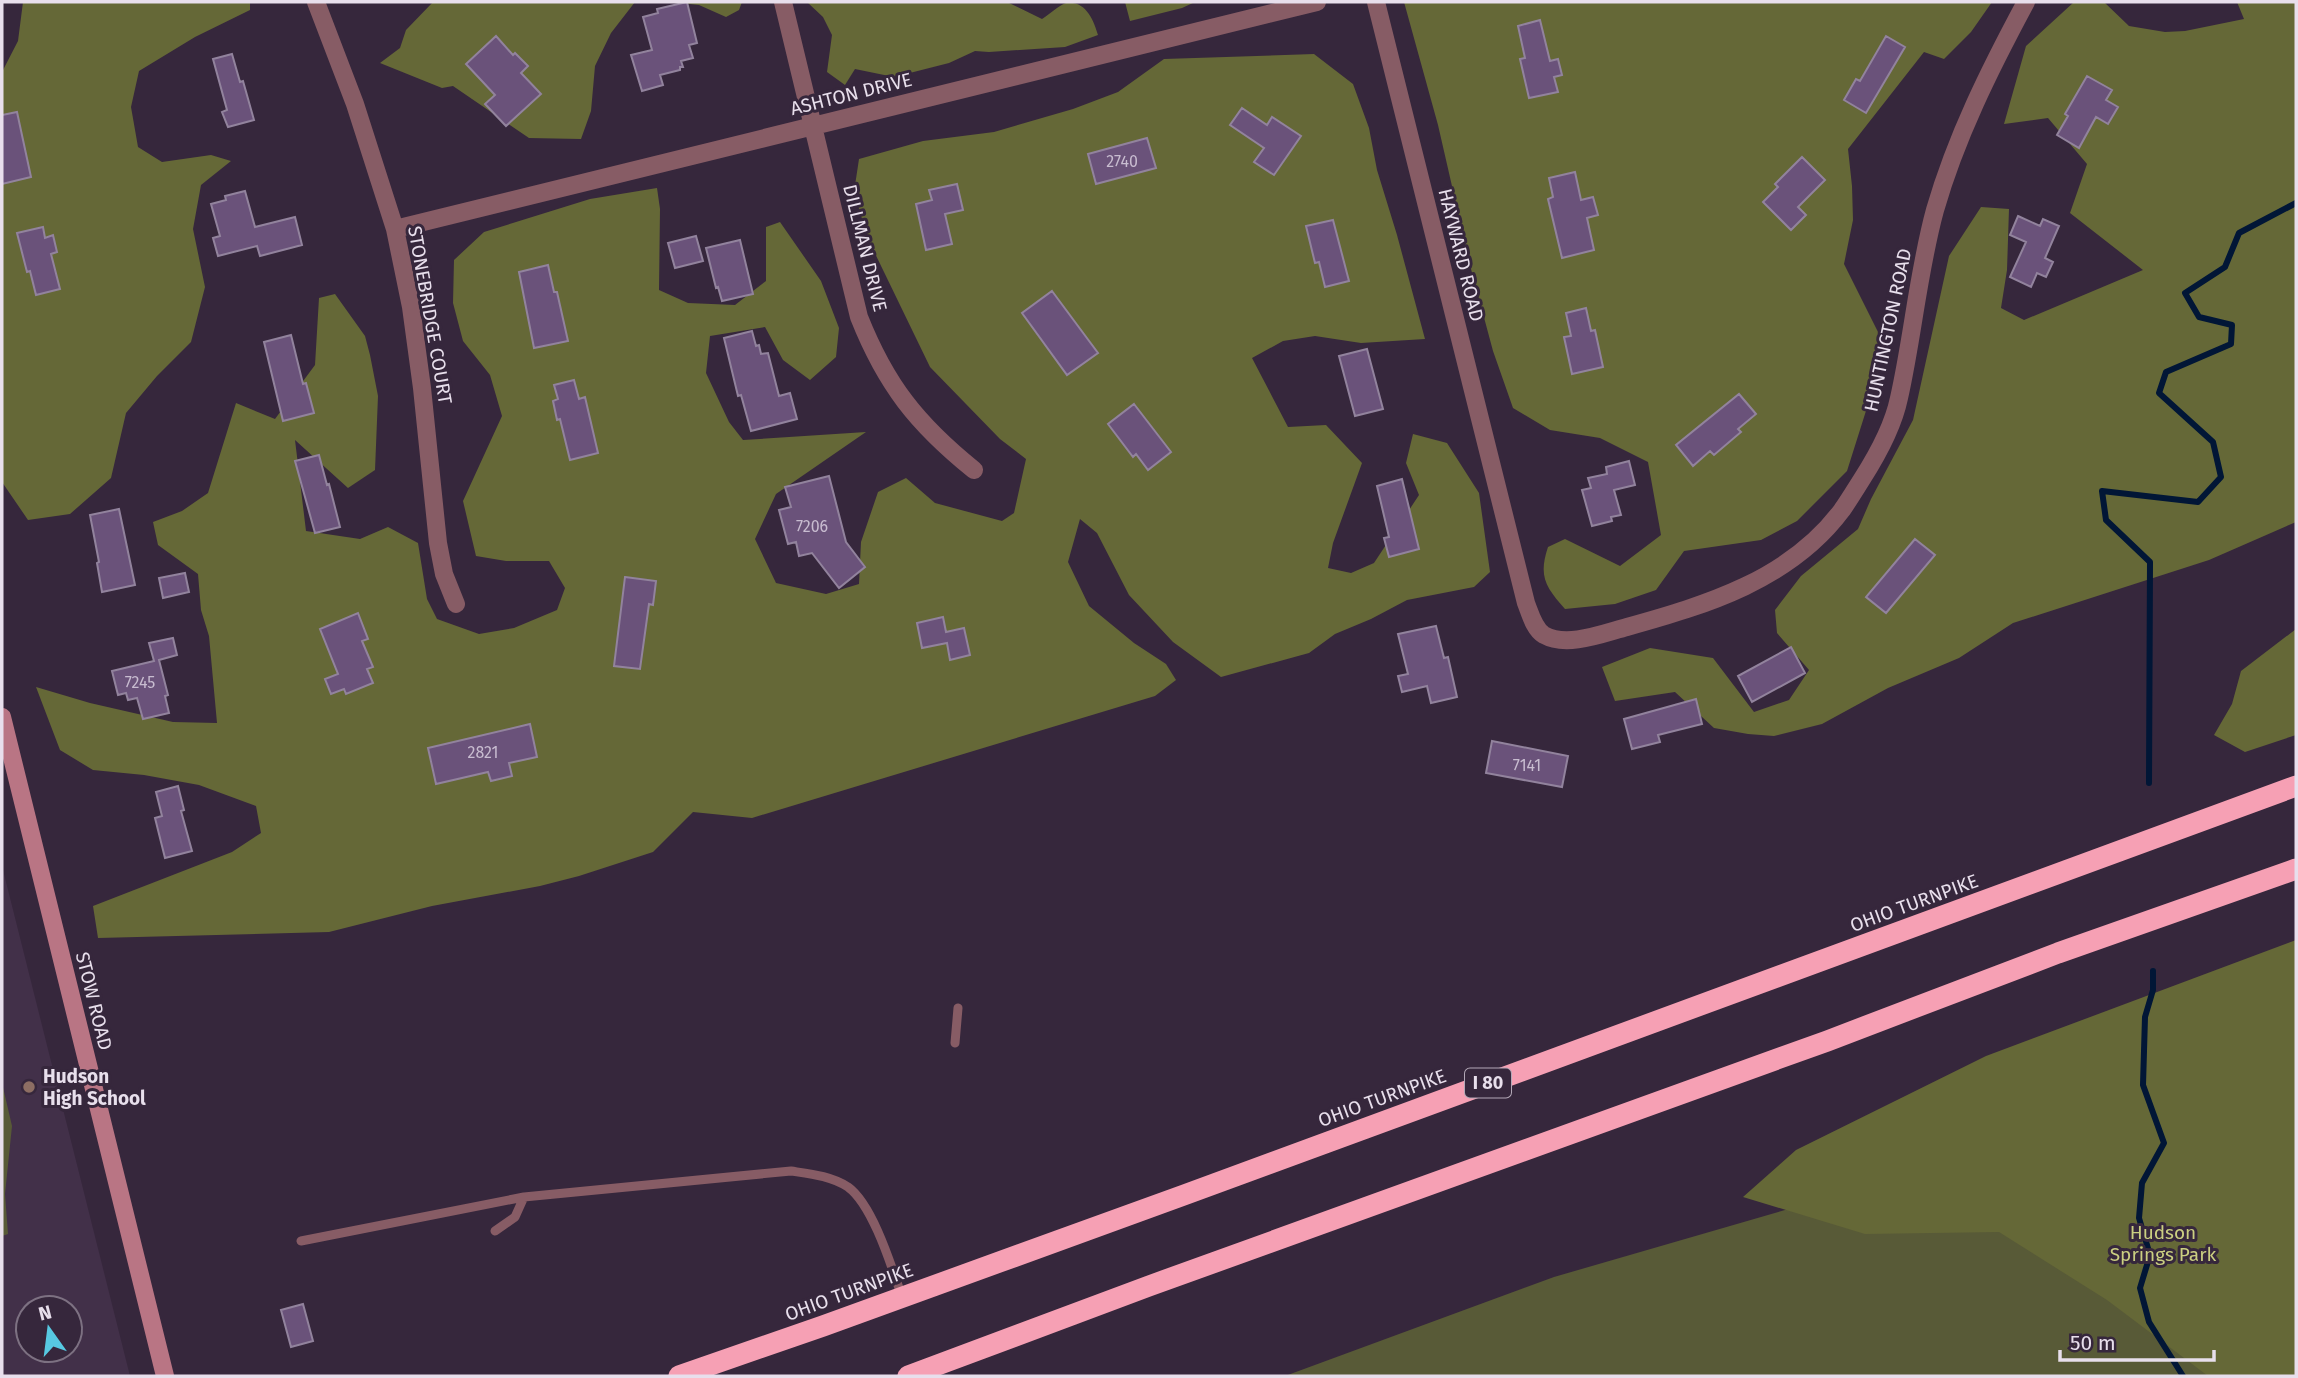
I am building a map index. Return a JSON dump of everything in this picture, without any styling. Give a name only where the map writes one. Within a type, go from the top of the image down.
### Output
[{"type":"highway","name":"OHIO TURNPIKE","points":[[679,1376],[2049,879],[2296,786]]},
{"type":"highway","points":[[908,1376],[1827,1041],[2059,953],[2296,869]]},
{"type":"street","name":"STONEBRIDGE COURT","points":[[316,2],[355,104],[395,229],[411,307],[438,543],[444,574],[456,604]]},
{"type":"street","name":"DILLMAN DRIVE","points":[[783,2],[859,317],[872,350],[901,399],[953,453],[974,470]]},
{"type":"street","name":"ASHTON DRIVE","points":[[395,229],[1317,2]]},
{"type":"street","name":"HAYWARD ROAD","points":[[1376,2],[1505,519]]},
{"type":"street","name":"HUNTINGTON ROAD","points":[[1505,519],[1533,622],[1543,635],[1558,639],[1582,639],[1719,599],[1755,583],[1785,564],[1818,537],[1841,512],[1886,436],[1899,400],[1935,210],[1961,133],[2026,2]]},
{"type":"street","name":"STOW ROAD","points":[[2,717],[165,1376]]},
{"type":"lane","points":[[955,1043],[958,1008]]},
{"type":"lane","points":[[301,1241],[524,1197],[791,1171],[827,1177],[850,1188],[867,1211],[886,1251],[902,1297]]},
{"type":"lane","points":[[495,1231],[515,1217],[524,1197]]},
{"type":"shaded area","name":"Hudson High School","points":[[2,866],[130,1376],[2,1376]]},
{"type":"green space","points":[[23,2],[250,2],[250,10],[195,37],[139,71],[131,107],[138,147],[162,162],[211,155],[231,161],[201,185],[193,229],[205,287],[191,342],[157,376],[126,413],[111,478],[70,514],[28,520],[2,482],[2,72],[18,41]]},
{"type":"green space","points":[[433,2],[635,2],[611,33],[595,66],[591,111],[581,139],[529,138],[453,86],[442,88],[380,63],[400,48],[406,30]]},
{"type":"green space","points":[[670,2],[742,2],[739,10],[726,17],[699,5]]},
{"type":"green space","points":[[807,2],[1007,2],[1042,19],[1063,4],[1073,3],[1088,13],[1098,35],[1065,47],[975,51],[949,63],[894,77],[855,69],[845,85],[827,72],[832,35],[823,17]]},
{"type":"green space","points":[[1125,2],[1195,2],[1182,8],[1130,21]]},
{"type":"green space","points":[[1404,2],[1992,2],[1971,32],[1944,59],[1924,52],[1848,149],[1853,220],[1844,264],[1881,338],[1877,376],[1847,471],[1797,521],[1761,540],[1684,551],[1656,590],[1615,604],[1565,609],[1553,594],[1544,574],[1548,547],[1565,539],[1620,566],[1661,535],[1648,462],[1600,438],[1550,430],[1513,408],[1493,351],[1438,125]]},
{"type":"green space","points":[[2074,2],[2104,2],[2129,26],[2165,32],[2185,31],[2244,19],[2237,2],[2296,2],[2296,522],[2209,560],[2013,623],[1959,658],[1888,688],[1822,724],[1774,736],[1748,734],[1714,728],[1675,692],[1615,701],[1602,667],[1650,648],[1713,658],[1754,712],[1789,700],[1809,670],[1777,633],[1775,610],[1801,576],[1858,529],[1913,420],[1949,256],[1981,207],[2009,209],[2007,270],[2001,308],[2024,320],[2143,270],[2070,213],[2087,164],[2048,118],[2004,124],[2026,46]]},
{"type":"green space","points":[[1314,54],[1353,84],[1369,128],[1377,170],[1425,339],[1361,343],[1315,336],[1283,341],[1252,358],[1288,427],[1326,425],[1362,463],[1333,543],[1328,568],[1351,573],[1374,563],[1419,495],[1406,463],[1413,434],[1447,443],[1479,493],[1490,572],[1474,587],[1407,600],[1335,634],[1309,653],[1221,677],[1173,642],[1129,595],[1097,533],[1080,519],[1068,562],[1089,606],[1134,643],[1166,664],[1176,680],[1155,696],[752,818],[693,812],[653,852],[540,886],[432,906],[329,932],[98,938],[93,906],[232,852],[261,833],[256,806],[199,785],[144,775],[93,770],[60,750],[36,687],[90,703],[173,722],[217,723],[209,636],[201,610],[198,574],[158,545],[153,522],[182,511],[208,493],[236,403],[275,419],[315,365],[319,298],[335,294],[365,336],[378,396],[375,470],[348,488],[295,440],[306,531],[360,539],[388,527],[418,543],[427,599],[437,619],[479,634],[514,628],[557,610],[565,588],[549,561],[506,561],[476,556],[463,501],[502,416],[490,375],[463,341],[453,303],[454,260],[484,232],[590,199],[657,188],[660,209],[659,290],[688,303],[735,305],[766,281],[766,227],[780,222],[821,281],[839,328],[836,357],[810,380],[783,360],[765,327],[710,336],[706,373],[729,422],[743,440],[866,432],[776,494],[755,539],[776,583],[826,594],[859,584],[861,542],[878,492],[906,478],[935,503],[1002,521],[1014,513],[1026,459],[1000,439],[930,367],[868,239],[854,192],[859,159],[923,141],[994,132],[1073,109],[1118,92],[1164,59]]},
{"type":"green space","points":[[2296,629],[2296,735],[2245,752],[2214,735],[2232,704],[2241,671]]},
{"type":"green space","points":[[2296,940],[2296,1376],[2208,1376],[2107,1300],[1999,1232],[1865,1234],[1743,1197],[1796,1150],[1986,1056]]},
{"type":"green space","points":[[2,1083],[12,1126],[5,1194],[8,1234],[2,1236]]},
{"type":"green space","name":"Hudson Springs Park","points":[[1930,1168],[2296,1376],[1285,1376],[1554,1277]]},
{"type":"building","points":[[687,2],[697,43],[689,45],[693,58],[681,61],[683,67],[680,67],[680,70],[660,75],[663,85],[642,91],[631,55],[652,50],[643,17],[658,13],[657,9]]},
{"type":"building","points":[[1540,20],[1550,61],[1558,59],[1562,75],[1554,77],[1558,92],[1529,98],[1520,59],[1525,58],[1518,26]]},
{"type":"building","points":[[496,36],[513,55],[515,53],[528,66],[521,73],[541,94],[506,126],[485,104],[495,95],[466,64]]},
{"type":"building","points":[[1886,36],[1905,47],[1866,113],[1844,100],[1856,79],[1860,81]]},
{"type":"building","points":[[232,54],[254,120],[228,127],[222,112],[227,110],[213,59]]},
{"type":"building","points":[[2087,76],[2112,90],[2106,100],[2118,107],[2108,124],[2096,117],[2079,148],[2057,135],[2068,116],[2065,114]]},
{"type":"building","points":[[1242,108],[1267,125],[1272,117],[1301,136],[1274,175],[1254,162],[1264,148],[1230,125]]},
{"type":"building","points":[[17,112],[31,177],[2,184],[2,115]]},
{"type":"building","points":[[1147,138],[1156,168],[1096,184],[1088,154]]},
{"type":"building","points":[[1802,157],[1825,180],[1798,207],[1806,215],[1791,230],[1763,202],[1778,187],[1775,184]]},
{"type":"building","points":[[1575,172],[1581,200],[1593,197],[1598,215],[1587,218],[1594,250],[1562,258],[1548,199],[1553,197],[1549,178]]},
{"type":"building","points":[[957,184],[963,210],[945,214],[952,244],[926,250],[916,204],[932,200],[929,190]]},
{"type":"building","points":[[245,191],[255,227],[295,217],[302,245],[260,256],[257,246],[218,256],[213,238],[220,236],[211,204],[226,200],[225,196]]},
{"type":"building","points":[[2018,216],[2040,226],[2043,219],[2059,226],[2045,258],[2053,262],[2046,277],[2037,273],[2031,287],[2010,277],[2026,242],[2010,235]]},
{"type":"building","points":[[1333,220],[1349,281],[1325,287],[1319,262],[1315,263],[1306,226]]},
{"type":"building","points":[[43,227],[45,238],[53,235],[57,252],[51,254],[60,289],[36,295],[17,233]]},
{"type":"building","points":[[696,236],[703,261],[675,268],[668,243]]},
{"type":"building","points":[[740,240],[753,294],[722,301],[706,248]]},
{"type":"building","points":[[548,265],[568,341],[534,348],[519,272]]},
{"type":"building","points":[[1052,291],[1098,353],[1067,375],[1022,313]]},
{"type":"building","points":[[1586,308],[1591,331],[1595,330],[1603,367],[1572,374],[1564,337],[1571,336],[1566,313]]},
{"type":"building","points":[[752,331],[761,354],[768,353],[779,396],[790,393],[797,419],[751,431],[741,395],[738,396],[724,338]]},
{"type":"building","points":[[291,335],[303,384],[306,383],[314,413],[283,421],[264,342]]},
{"type":"building","points":[[1367,349],[1383,409],[1355,416],[1339,356]]},
{"type":"building","points":[[574,380],[579,399],[585,397],[598,453],[570,460],[553,401],[558,399],[554,385]]},
{"type":"building","points":[[1739,394],[1756,414],[1738,429],[1741,432],[1714,455],[1710,451],[1693,466],[1676,445]]},
{"type":"building","points":[[1134,404],[1171,452],[1148,470],[1136,454],[1133,457],[1108,424]]},
{"type":"building","points":[[319,455],[340,527],[315,533],[295,461]]},
{"type":"building","points":[[1629,461],[1635,485],[1614,490],[1621,515],[1611,517],[1612,521],[1592,526],[1582,490],[1591,488],[1588,478],[1607,474],[1606,467]]},
{"type":"building","points":[[829,476],[846,542],[865,567],[839,588],[812,553],[799,556],[796,542],[788,544],[779,510],[791,507],[785,487]]},
{"type":"building","points":[[1402,479],[1419,549],[1389,557],[1384,538],[1389,537],[1377,486]]},
{"type":"building","points":[[119,509],[135,585],[102,592],[90,515]]},
{"type":"building","points":[[1915,539],[1935,555],[1886,613],[1866,597]]},
{"type":"building","points":[[185,573],[189,592],[163,598],[159,578]]},
{"type":"building","points":[[625,577],[656,581],[653,605],[649,604],[640,669],[614,666]]},
{"type":"building","points":[[358,613],[368,639],[362,641],[373,667],[367,669],[373,683],[346,694],[344,689],[331,694],[325,679],[338,674],[320,629]]},
{"type":"building","points":[[943,617],[946,632],[964,628],[970,655],[950,660],[947,643],[922,648],[917,623]]},
{"type":"building","points":[[1436,626],[1444,658],[1448,657],[1457,697],[1431,703],[1427,686],[1402,692],[1398,676],[1408,674],[1398,634]]},
{"type":"building","points":[[173,638],[177,655],[159,660],[168,695],[165,696],[169,713],[143,719],[137,698],[128,700],[126,693],[118,695],[112,671],[154,661],[149,643]]},
{"type":"building","points":[[1791,647],[1805,673],[1752,702],[1738,676]]},
{"type":"building","points":[[1696,699],[1702,724],[1658,735],[1660,742],[1632,749],[1624,719]]},
{"type":"building","points":[[530,724],[537,757],[509,763],[512,776],[491,781],[488,772],[436,784],[428,748]]},
{"type":"building","points":[[1492,741],[1568,756],[1562,787],[1486,773]]},
{"type":"building","points":[[178,786],[184,810],[181,811],[192,851],[165,858],[155,818],[162,816],[156,792]]},
{"type":"building","points":[[303,1304],[313,1341],[291,1347],[281,1310]]},
{"type":"waterway","points":[[2149,783],[2150,562],[2106,520],[2102,491],[2198,502],[2221,477],[2213,442],[2159,393],[2166,372],[2231,344],[2232,325],[2199,317],[2185,293],[2225,267],[2239,233],[2296,203]]},
{"type":"waterway","points":[[2153,971],[2153,990],[2145,1017],[2143,1085],[2164,1143],[2142,1183],[2139,1218],[2150,1255],[2140,1288],[2149,1322],[2183,1376]]},
{"type":"place","name":"Hudson High School","points":[[29,1087]]}]
